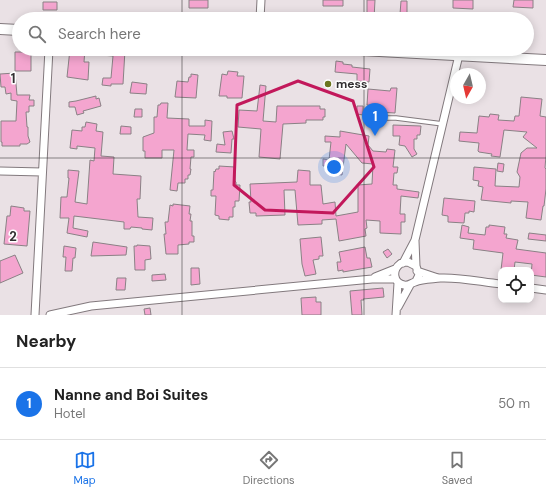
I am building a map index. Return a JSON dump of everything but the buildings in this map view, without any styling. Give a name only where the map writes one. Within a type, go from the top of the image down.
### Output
[{"type":"street","points":[[260,12],[261,0]]},
{"type":"street","points":[[0,29],[12,30]]},
{"type":"street","points":[[35,315],[49,56]]},
{"type":"street","points":[[403,263],[415,240],[459,56]]},
{"type":"street","points":[[476,56],[546,60]]},
{"type":"street","points":[[0,171],[42,172]]},
{"type":"street","points":[[396,312],[418,275],[415,240]]},
{"type":"street","points":[[372,279],[395,269],[400,263],[408,262],[417,269],[440,278],[498,284]]},
{"type":"street","points":[[395,269],[394,274],[397,281],[396,312]]},
{"type":"street","points":[[50,315],[91,306],[372,279],[397,281],[404,286],[440,278]]},
{"type":"street","points":[[534,288],[546,290]]},
{"type":"lane","points":[[380,118],[396,118],[443,124]]},
{"type":"highlighted area","points":[[298,81],[353,101],[374,167],[333,213],[265,210],[234,185],[237,105]]},
{"type":"place","name":"mess","points":[[328,84]]},
{"type":"place","name":"Nanne and Boi Suites","points":[[375,136]]}]
